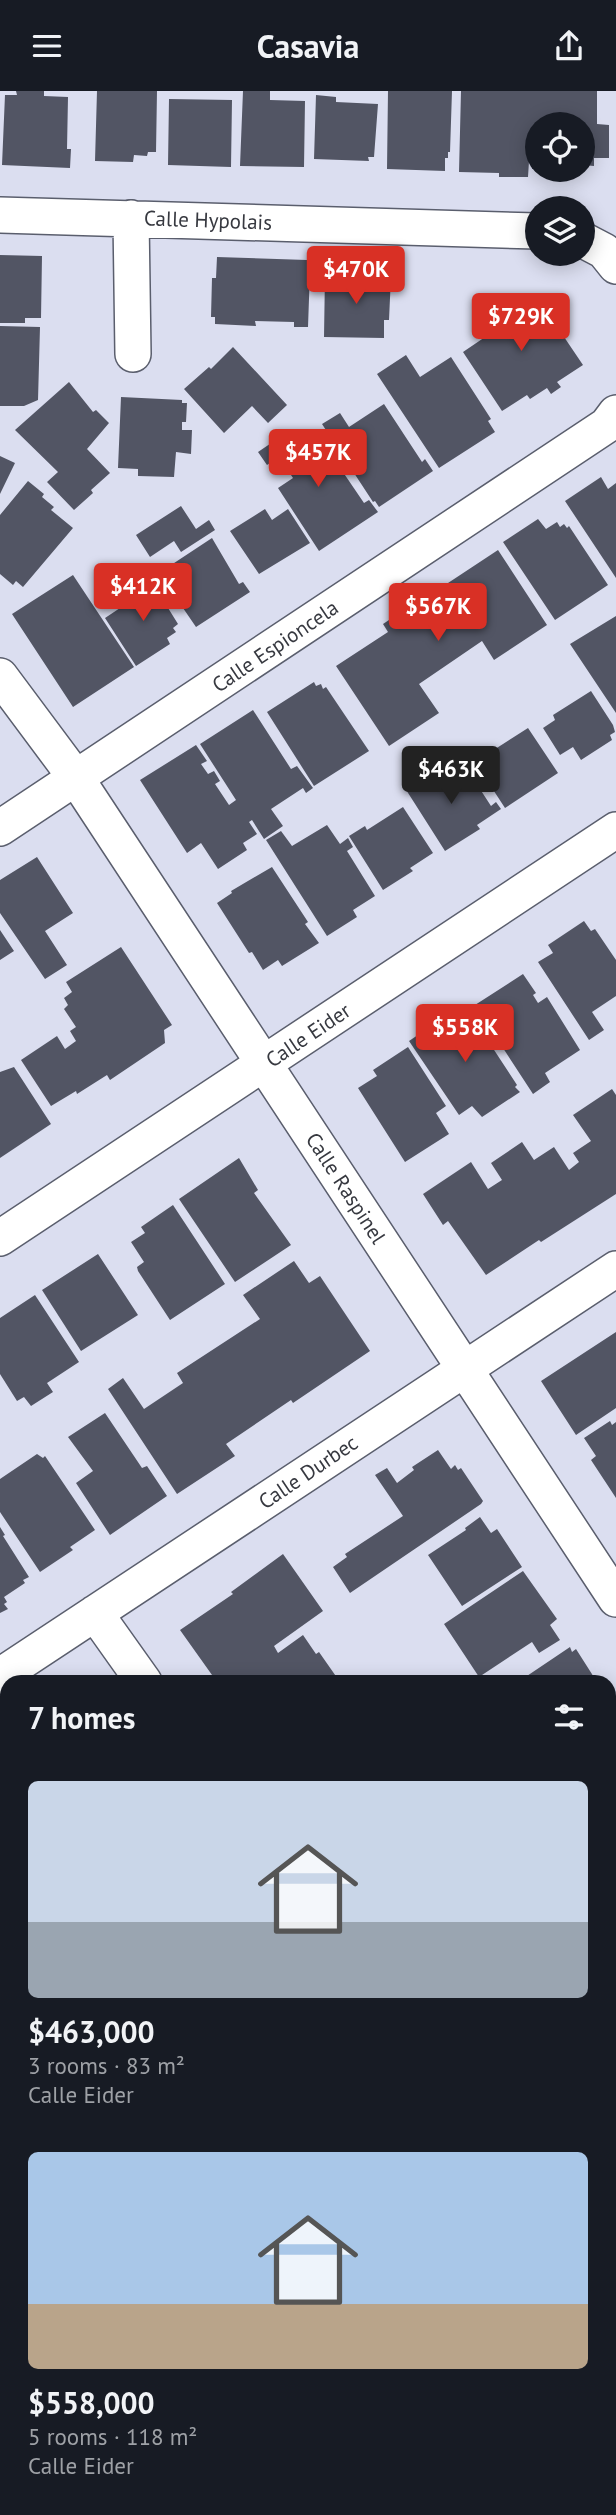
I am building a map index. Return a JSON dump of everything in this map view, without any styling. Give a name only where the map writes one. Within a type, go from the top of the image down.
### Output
[{"type":"street","name":"Calle Hypolais","points":[[0,215],[525,231]]},
{"type":"street","name":"Calle Hypolais","points":[[131,218],[132,354]]},
{"type":"street","points":[[595,246],[604,251],[616,265]]},
{"type":"street","name":"Calle Espioncela","points":[[0,828],[607,425],[616,412]]},
{"type":"street","name":"Calle Raspinel","points":[[0,676],[76,778],[616,1599]]},
{"type":"street","name":"Calle Eider","points":[[0,1238],[616,830]]},
{"type":"street","name":"Calle Durbec","points":[[2,1675],[616,1269]]},
{"type":"street","points":[[95,1613],[139,1675]]},
{"type":"building","points":[[16,91],[44,91],[44,96],[68,97],[67,149],[71,149],[70,168],[2,165],[5,95],[17,95]]},
{"type":"building","points":[[97,91],[157,91],[156,152],[148,152],[147,156],[134,155],[133,162],[95,161]]},
{"type":"building","points":[[243,91],[270,91],[270,100],[305,101],[304,167],[240,166]]},
{"type":"building","points":[[388,91],[452,91],[450,152],[448,158],[445,158],[445,171],[387,169]]},
{"type":"building","points":[[461,91],[597,91],[597,124],[609,125],[609,158],[595,158],[595,112],[525,112],[525,177],[459,172]]},
{"type":"building","points":[[316,95],[336,97],[336,102],[378,104],[374,157],[368,157],[369,161],[314,159]]},
{"type":"building","points":[[169,99],[232,100],[231,167],[168,165]]},
{"type":"building","points":[[0,255],[42,256],[41,318],[25,318],[25,323],[0,323]]},
{"type":"building","points":[[217,257],[307,260],[307,270],[310,270],[308,327],[294,327],[294,322],[255,321],[256,326],[215,324],[215,317],[211,317],[212,278],[216,278]]},
{"type":"building","points":[[325,274],[391,276],[389,320],[384,320],[384,338],[324,337]]},
{"type":"building","points":[[491,297],[505,318],[537,297],[583,365],[557,382],[561,387],[551,394],[547,388],[530,399],[527,395],[502,411],[463,352],[491,333],[475,308]]},
{"type":"building","points":[[0,326],[40,327],[38,400],[24,406],[0,406]]},
{"type":"building","points":[[233,347],[287,405],[268,423],[252,406],[224,433],[184,389],[209,367],[211,369]]},
{"type":"building","points":[[406,355],[420,377],[451,357],[491,419],[488,421],[495,432],[439,468],[377,374]]},
{"type":"building","points":[[69,382],[93,412],[96,410],[109,423],[87,449],[110,473],[74,510],[47,482],[58,472],[15,430]]},
{"type":"building","points":[[121,397],[182,400],[182,403],[187,403],[186,422],[182,422],[182,430],[192,430],[191,454],[176,452],[174,477],[138,476],[138,469],[118,468]]},
{"type":"building","points":[[384,404],[422,462],[425,459],[433,471],[379,507],[373,502],[322,424],[340,413],[349,427]]},
{"type":"building","points":[[289,431],[298,442],[315,431],[364,503],[369,500],[378,512],[319,551],[278,488],[293,478],[279,457],[267,465],[258,452]]},
{"type":"building","points":[[0,456],[15,463],[0,494]]},
{"type":"building","points":[[601,477],[608,489],[616,483],[616,578],[565,501]]},
{"type":"building","points":[[28,481],[44,494],[42,497],[54,507],[51,510],[73,528],[23,587],[16,581],[13,585],[0,574],[0,515]]},
{"type":"building","points":[[181,506],[196,529],[209,520],[215,530],[181,552],[174,541],[150,557],[136,535]]},
{"type":"building","points":[[265,509],[272,520],[288,509],[310,543],[259,574],[230,531]]},
{"type":"building","points":[[538,519],[546,529],[557,522],[560,527],[564,524],[567,528],[569,526],[608,585],[555,620],[503,542]]},
{"type":"building","points":[[212,538],[239,584],[243,582],[250,592],[196,627],[159,573]]},
{"type":"building","points":[[498,550],[547,625],[494,660],[482,641],[419,684],[439,713],[389,746],[336,666],[388,632],[383,624],[437,588],[439,591],[446,587],[445,585]]},
{"type":"building","points":[[73,575],[134,667],[73,707],[12,614]]},
{"type":"building","points":[[150,579],[178,624],[173,628],[176,632],[167,638],[170,644],[136,666],[105,618],[120,608],[116,601]]},
{"type":"building","points":[[616,616],[616,713],[570,644]]},
{"type":"building","points":[[314,682],[316,686],[321,684],[323,689],[326,687],[369,751],[314,786],[267,712]]},
{"type":"building","points":[[591,691],[613,725],[615,732],[610,735],[612,740],[581,760],[573,747],[560,755],[543,728],[555,720],[553,715]]},
{"type":"building","points":[[253,710],[291,769],[297,766],[313,788],[306,793],[303,788],[271,809],[283,826],[264,839],[252,820],[249,822],[257,834],[243,843],[247,850],[218,869],[201,843],[187,853],[140,780],[196,745],[207,761],[201,764],[208,774],[214,771],[220,781],[215,784],[229,805],[236,800],[200,744]]},
{"type":"building","points":[[528,728],[558,773],[505,808],[475,762]]},
{"type":"building","points":[[465,766],[491,806],[496,802],[501,809],[477,825],[480,829],[445,851],[403,785],[425,771],[435,786]]},
{"type":"building","points":[[403,807],[433,853],[410,868],[413,871],[383,890],[349,836],[365,826],[367,830]]},
{"type":"building","points":[[327,825],[340,844],[348,838],[353,847],[347,851],[375,896],[353,910],[357,917],[327,936],[266,840],[281,831],[292,846]]},
{"type":"building","points":[[37,857],[73,913],[45,931],[67,965],[45,979],[0,913],[0,880]]},
{"type":"building","points":[[272,867],[319,943],[282,966],[278,960],[263,970],[217,903],[232,893],[231,891]]},
{"type":"building","points":[[584,921],[591,931],[595,929],[616,960],[616,996],[592,1012],[604,1030],[589,1040],[538,962],[553,953],[548,945]]},
{"type":"building","points":[[0,930],[14,951],[0,960]]},
{"type":"building","points":[[121,947],[172,1025],[164,1030],[165,1043],[110,1080],[107,1075],[51,1106],[21,1060],[57,1036],[65,1049],[76,1041],[70,1031],[76,1027],[64,1009],[68,1005],[64,998],[72,992],[66,982]]},
{"type":"building","points":[[523,974],[536,993],[533,995],[538,1003],[547,997],[580,1050],[545,1073],[550,1082],[533,1094],[475,1005]]},
{"type":"building","points":[[461,1006],[475,1026],[477,1024],[520,1092],[482,1117],[472,1106],[459,1115],[409,1041]]},
{"type":"building","points":[[408,1047],[446,1106],[436,1113],[449,1134],[405,1162],[358,1088],[377,1076],[373,1070]]},
{"type":"building","points":[[14,1067],[51,1124],[0,1158],[0,1072]]},
{"type":"building","points":[[612,1089],[616,1095],[616,1194],[486,1275],[448,1221],[443,1225],[423,1194],[471,1162],[488,1189],[502,1180],[491,1163],[522,1142],[534,1160],[554,1147],[569,1170],[579,1162],[573,1153],[591,1141],[573,1115]]},
{"type":"building","points":[[239,1158],[258,1190],[254,1193],[291,1245],[235,1282],[179,1199]]},
{"type":"building","points":[[173,1205],[225,1284],[170,1320],[138,1271],[137,1267],[144,1262],[131,1242],[145,1233],[141,1227]]},
{"type":"building","points":[[98,1254],[138,1315],[81,1351],[42,1290]]},
{"type":"building","points":[[294,1261],[309,1283],[320,1276],[370,1351],[226,1444],[235,1456],[177,1494],[108,1389],[123,1378],[144,1409],[183,1383],[177,1373],[260,1319],[243,1295]]},
{"type":"building","points":[[35,1295],[79,1362],[47,1383],[53,1392],[31,1406],[24,1397],[17,1401],[0,1374],[0,1318]]},
{"type":"building","points":[[616,1332],[616,1408],[576,1435],[541,1381]]},
{"type":"building","points":[[105,1413],[142,1468],[147,1466],[167,1496],[110,1535],[76,1483],[93,1471],[68,1437]]},
{"type":"building","points":[[610,1421],[612,1425],[616,1422],[616,1498],[591,1460],[596,1456],[584,1438]]},
{"type":"building","points":[[438,1450],[451,1469],[455,1465],[458,1470],[461,1468],[483,1501],[350,1593],[333,1567],[347,1557],[345,1554],[403,1516],[375,1475],[387,1468],[397,1483],[414,1470],[412,1467]]},
{"type":"building","points":[[37,1454],[43,1458],[45,1456],[95,1530],[70,1547],[73,1550],[40,1572],[0,1512],[0,1479]]},
{"type":"building","points":[[480,1517],[491,1533],[497,1529],[522,1567],[462,1606],[428,1555],[466,1530],[465,1528]]},
{"type":"building","points":[[0,1527],[29,1577],[23,1580],[25,1583],[4,1597],[7,1602],[4,1604],[8,1609],[0,1613]]},
{"type":"building","points":[[283,1554],[323,1611],[274,1646],[278,1653],[303,1635],[335,1675],[212,1675],[180,1630],[233,1594],[231,1592]]},
{"type":"building","points":[[523,1571],[557,1619],[550,1625],[560,1640],[539,1653],[532,1642],[482,1675],[478,1675],[444,1624]]},
{"type":"building","points":[[570,1647],[572,1652],[576,1649],[593,1675],[528,1675]]}]
